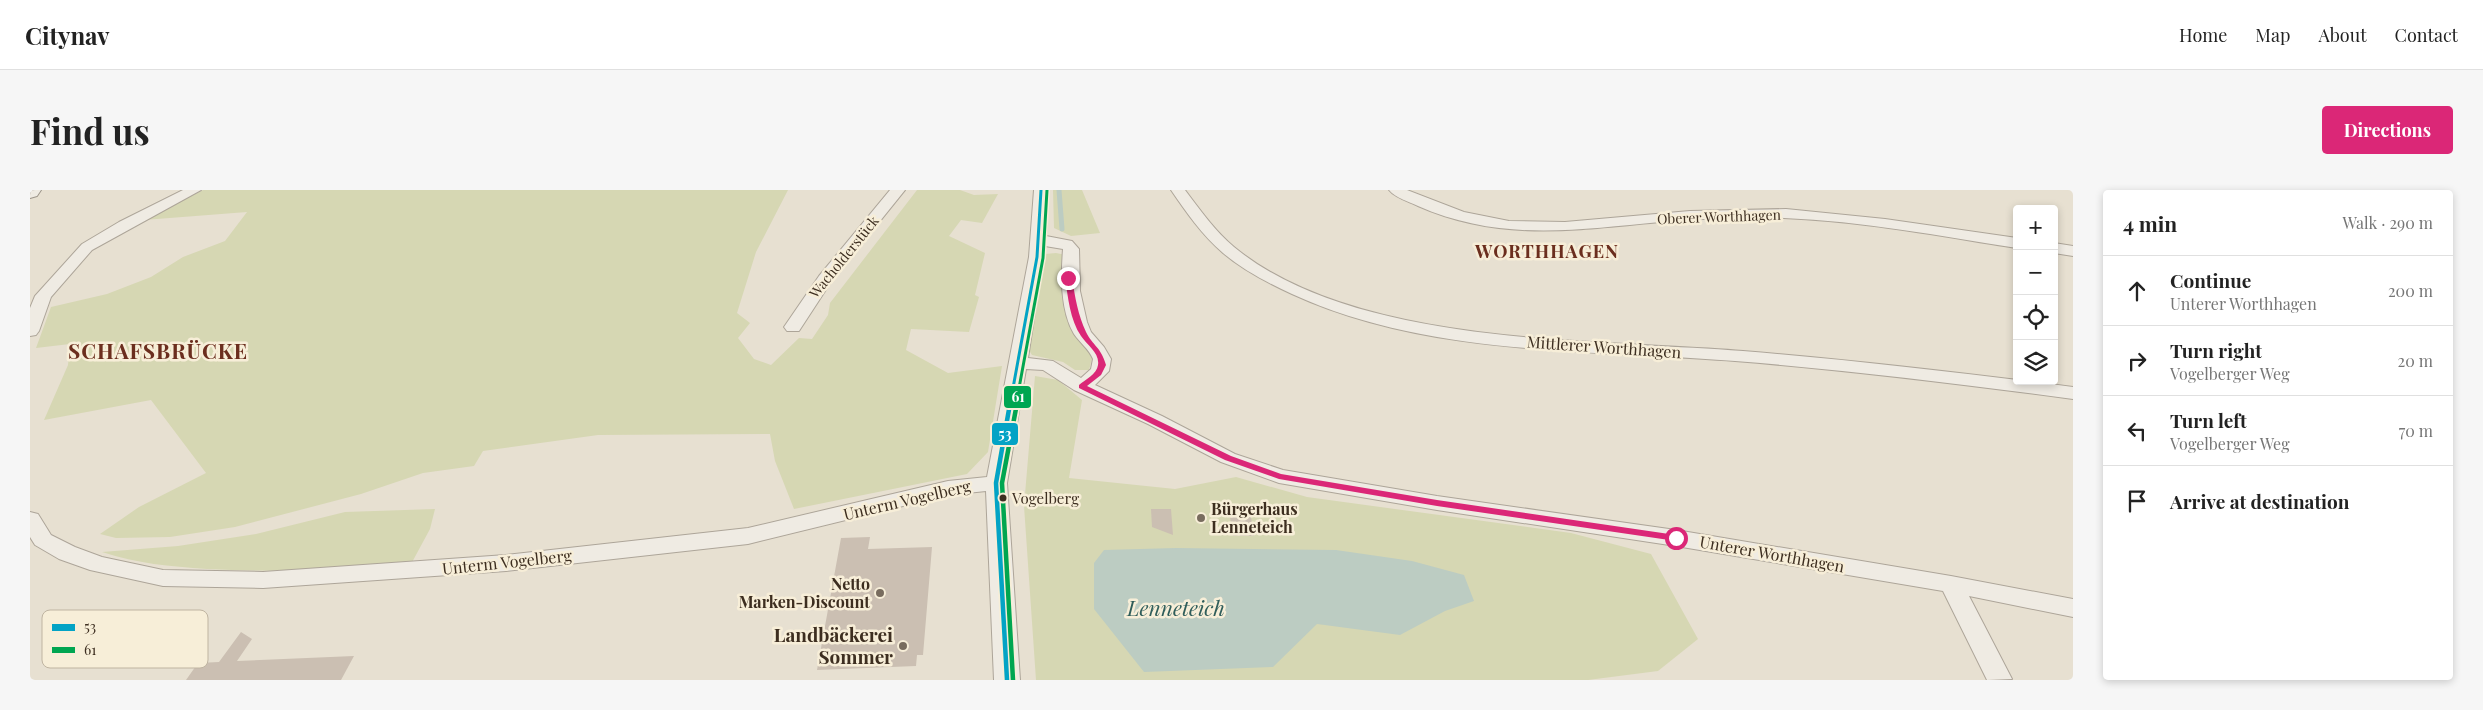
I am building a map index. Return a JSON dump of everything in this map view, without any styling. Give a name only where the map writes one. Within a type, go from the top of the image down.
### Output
[{"type":"street","points":[[30,331],[43,296],[87,247],[124,225],[194,190]]},
{"type":"street","name":"Wacholderstück","points":[[794,327],[825,279],[898,190]]},
{"type":"street","points":[[1007,680],[996,483],[1038,240],[1040,190]]},
{"type":"street","name":"Mittlerer Worthhagen","points":[[1178,190],[1200,220],[1219,240],[1236,255],[1267,276],[1333,304],[1397,322],[1458,334],[1511,341],[1771,358],[1922,373],[2073,393]]},
{"type":"street","name":"Oberer Worthhagen","points":[[1396,190],[1440,210],[1477,220],[1526,227],[1617,224],[1681,216],[1778,214],[1834,218],[2013,242]]},
{"type":"street","points":[[1038,240],[1067,244],[1071,249],[1068,278],[1073,306],[1083,334],[1099,352],[1102,365],[1098,373],[1082,386]]},
{"type":"street","points":[[2058,249],[2073,251]]},
{"type":"street","name":"Unterer Worthhagen","points":[[1018,363],[1047,365],[1082,386],[1228,458],[1279,476],[1437,503],[1676,538],[1951,584],[2073,608]]},
{"type":"street","name":"Unterm Vogelberg","points":[[30,519],[43,540],[66,553],[98,564],[164,578],[263,580],[352,576],[497,564],[748,536],[948,488],[996,483]]},
{"type":"street","points":[[1951,584],[1999,679]]},
{"type":"green space","points":[[203,190],[788,190],[756,252],[737,313],[750,323],[738,338],[754,359],[771,365],[799,338],[812,339],[828,315],[830,303],[917,190],[960,190],[974,195],[998,194],[982,223],[961,220],[949,236],[985,253],[975,295],[979,297],[969,332],[911,329],[906,350],[948,373],[1002,366],[988,452],[967,474],[794,509],[775,461],[770,434],[598,435],[483,451],[474,466],[423,473],[361,494],[235,527],[170,537],[116,538],[100,534],[139,507],[206,473],[151,400],[44,420],[68,365],[70,344],[36,348],[51,307],[107,294],[151,277],[183,257],[225,241],[247,212],[144,220]]},
{"type":"green space","points":[[1053,190],[1082,190],[1100,233],[1071,236],[1054,228]]},
{"type":"green space","points":[[1056,253],[1066,255],[1093,355],[1089,370],[1075,370],[1063,362],[1032,355],[1025,344],[1045,254]]},
{"type":"green space","points":[[1035,376],[1058,380],[1082,400],[1069,478],[1175,489],[1236,477],[1307,497],[1571,533],[1651,554],[1698,639],[1658,671],[1588,680],[1036,680],[1024,506]]},
{"type":"green space","points":[[435,509],[430,529],[410,566],[283,571],[207,569],[141,562],[102,552],[178,546],[256,534],[345,512]]},
{"type":"water","name":"Lenneteich","points":[[1176,548],[1336,550],[1412,561],[1464,575],[1474,601],[1445,611],[1400,635],[1317,624],[1273,667],[1144,672],[1094,609],[1094,563],[1104,550]]},
{"type":"building","points":[[1151,509],[1171,509],[1173,535],[1152,527]]},
{"type":"building","points":[[1229,511],[1250,511],[1254,536],[1233,536]]},
{"type":"building","name":"Netto Marken-Discount","points":[[870,537],[868,549],[932,547],[923,655],[917,655],[916,666],[817,670],[841,538]]},
{"type":"building","points":[[241,632],[252,639],[237,661],[354,656],[341,680],[186,680],[194,668],[208,668],[208,663],[219,662]]},
{"type":"waterway","points":[[1059,190],[1062,229]]},
{"type":"transit line","name":"53","points":[[1007,680],[996,483],[1037,257],[1041,190]]},
{"type":"transit line","name":"61","points":[[1013,680],[1002,483],[1043,258],[1047,190]]},
{"type":"place","name":"Vogelberg","points":[[1003,498]]},
{"type":"place","name":"Bürgerhaus Lenneteich","points":[[1201,518]]},
{"type":"place","name":"Netto Marken-Discount","points":[[880,593]]},
{"type":"place","name":"Landbäckerei Sommer","points":[[903,646]]},
{"type":"district","name":"WORTHHAGEN","points":[[1547,252]]},
{"type":"district","name":"SCHAFSBRÜCKE","points":[[158,352]]},
{"type":"route","points":[[1068,278],[1073,306],[1083,334],[1099,352],[1102,365],[1098,373],[1082,386],[1155,420],[1228,458],[1279,476],[1437,503],[1676,538]]}]
